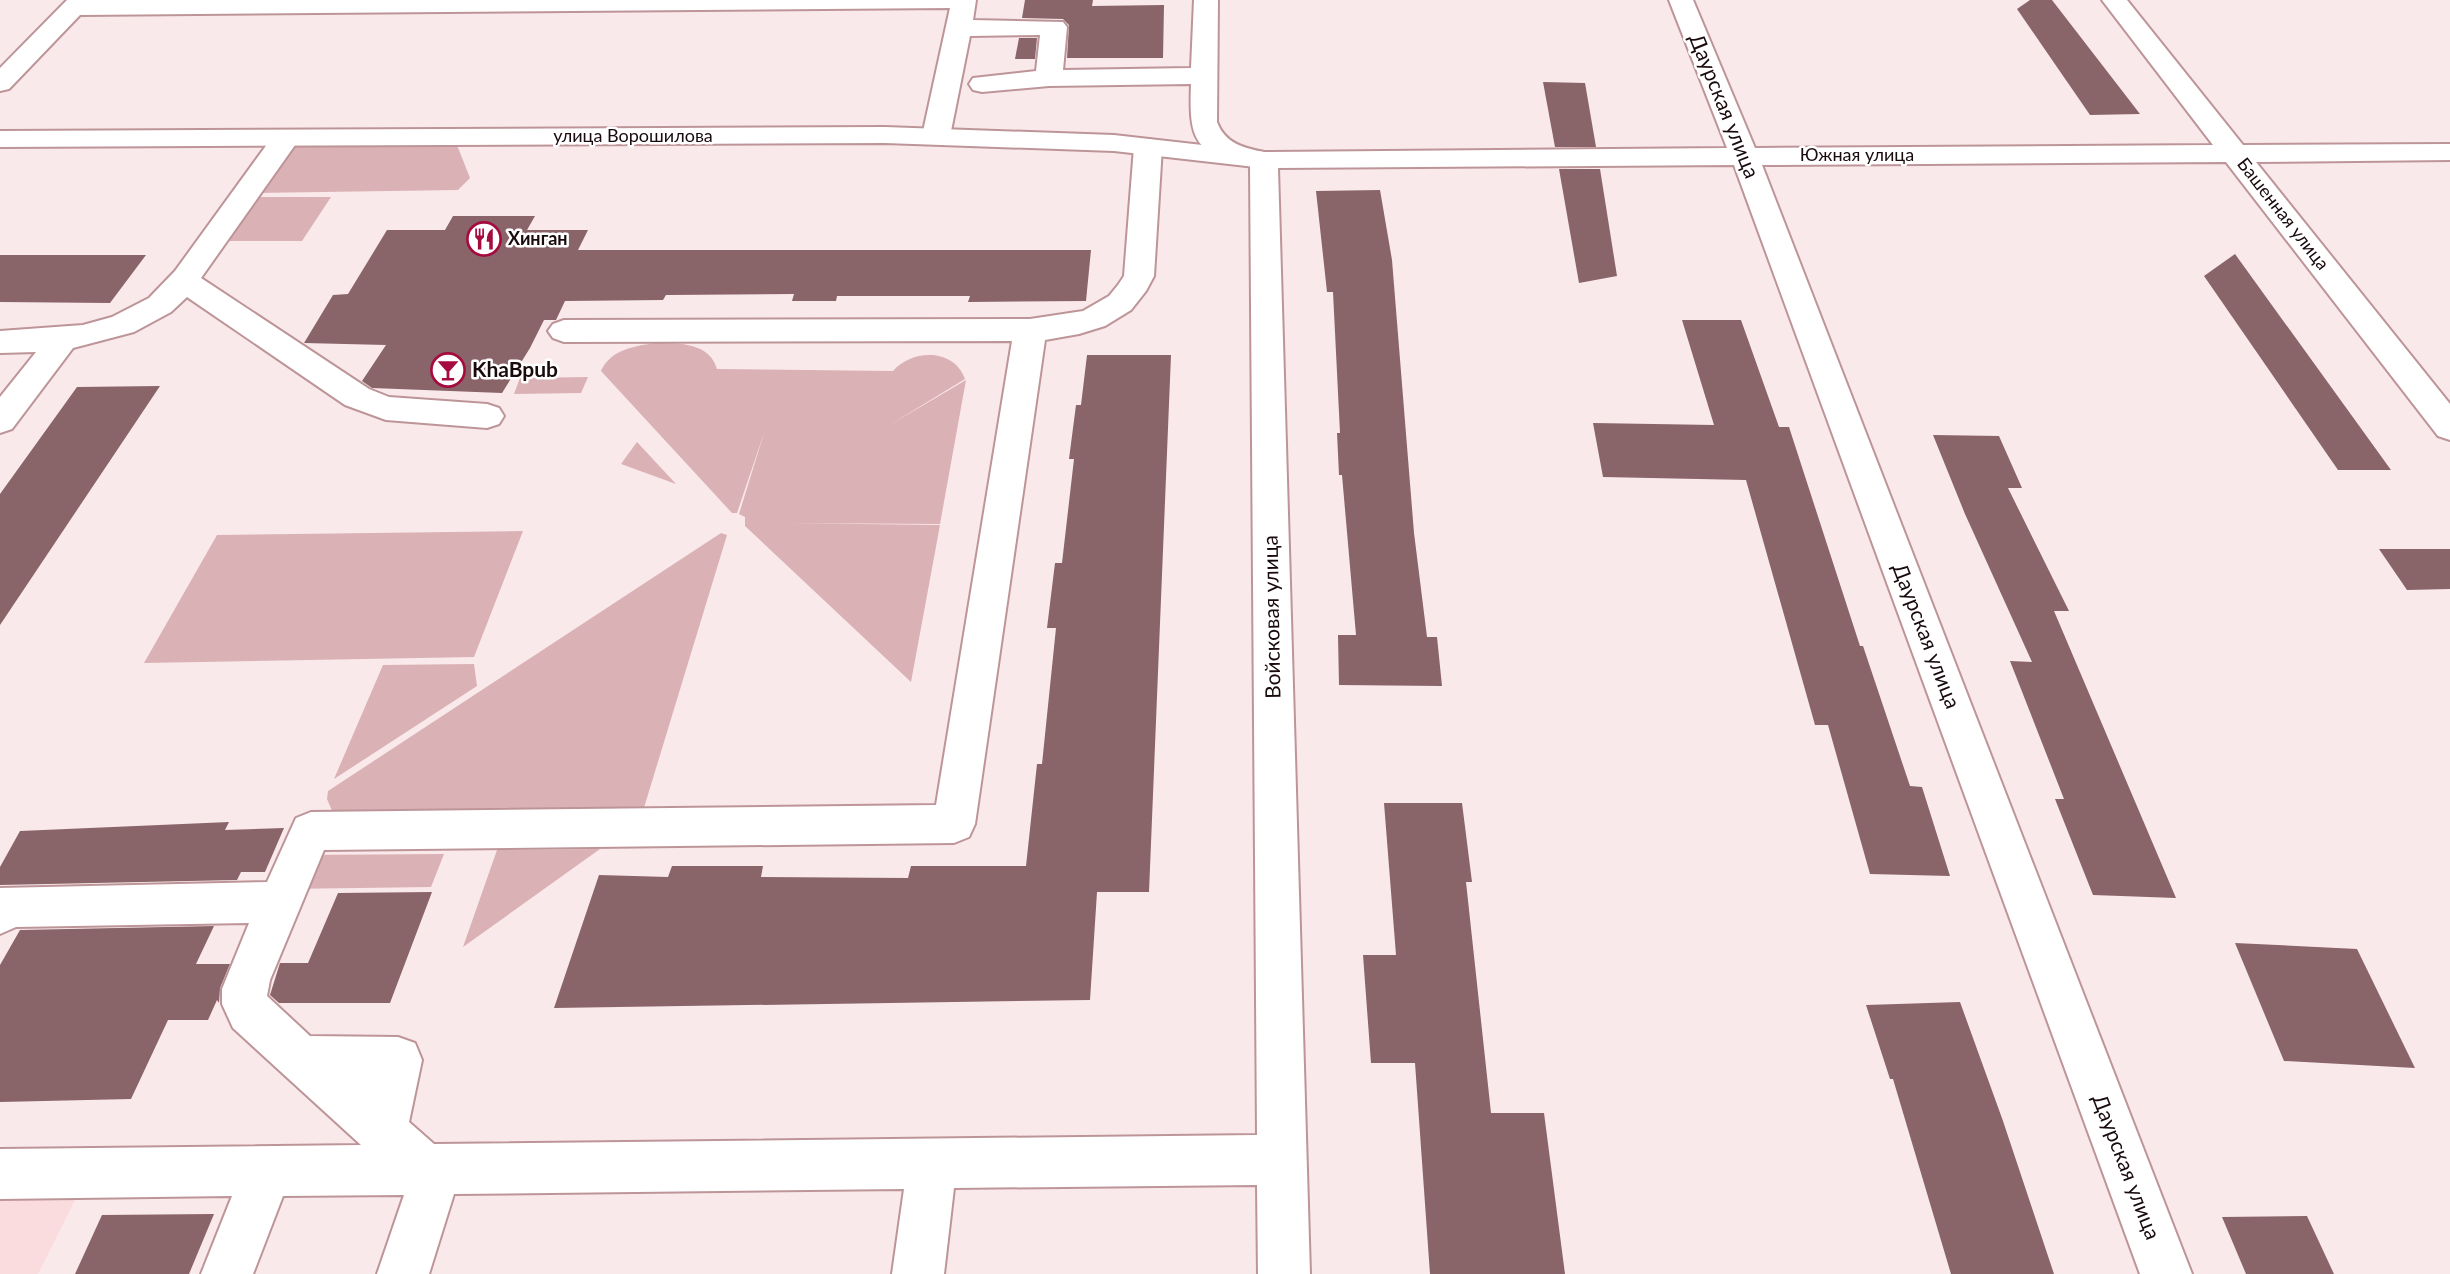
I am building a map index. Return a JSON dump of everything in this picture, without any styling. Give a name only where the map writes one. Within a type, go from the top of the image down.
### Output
[{"type":"street","points":[[0,83],[77,4],[964,0],[936,136]]},
{"type":"street","points":[[1206,0],[1203,122],[1206,134],[1224,150],[1264,160]]},
{"type":"street","name":"Даурская улица","points":[[1681,0],[1745,156],[2166,1274]]},
{"type":"street","name":"Башенная улица","points":[[2114,0],[2450,428]]},
{"type":"street","points":[[959,28],[1054,27],[1049,78]]},
{"type":"street","points":[[948,84],[988,84],[1049,78],[1204,76]]},
{"type":"street","points":[[1114,143],[1171,138],[1193,132],[1203,122]]},
{"type":"street","name":"улица Ворошилова","points":[[0,139],[936,136],[1114,143],[1264,160]]},
{"type":"street","points":[[0,342],[62,340],[106,330],[145,314],[162,303],[183,280],[286,138]]},
{"type":"street","points":[[564,331],[1030,330],[1084,323],[1115,309],[1131,294],[1139,276],[1148,147]]},
{"type":"street","name":"Южная улица","points":[[1264,160],[2450,152]]},
{"type":"street","name":"Войсковая улица","points":[[1264,160],[1284,1274]]},
{"type":"street","points":[[183,280],[357,397],[386,408],[487,416]]},
{"type":"street","points":[[431,1170],[382,1132],[249,1012],[244,1003],[243,993],[247,981],[280,902],[315,842],[954,824],[1030,330]]},
{"type":"street","points":[[0,421],[62,340]]},
{"type":"street","points":[[0,914],[4,907],[280,902]]},
{"type":"street","points":[[301,1059],[398,1060],[382,1132]]},
{"type":"street","points":[[0,1174],[1282,1160]]},
{"type":"street","points":[[918,1274],[932,1164]]},
{"type":"street","points":[[406,1268],[431,1170]]},
{"type":"street","points":[[227,1274],[267,1171]]},
{"type":"shaded area","points":[[455,140],[470,178],[458,190],[251,193],[289,141]]},
{"type":"shaded area","points":[[248,197],[331,197],[302,241],[217,241]]},
{"type":"shaded area","points":[[656,343],[684,344],[701,349],[713,360],[717,369],[893,371],[911,359],[932,355],[952,362],[960,369],[965,379],[888,426],[966,380],[940,524],[783,523],[940,525],[911,682],[745,526],[745,517],[739,514],[765,430],[737,513],[732,513],[601,371],[617,353]]},
{"type":"shaded area","points":[[588,377],[581,393],[514,394],[520,378]]},
{"type":"shaded area","points":[[637,442],[676,484],[621,464]]},
{"type":"shaded area","points":[[523,531],[474,657],[144,663],[217,535]]},
{"type":"shaded area","points":[[721,533],[727,535],[643,811],[333,813],[327,799],[328,791]]},
{"type":"shaded area","points":[[474,664],[477,686],[334,779],[383,665]]},
{"type":"shaded area","points":[[600,849],[463,947],[497,850]]},
{"type":"shaded area","points":[[444,854],[431,887],[285,889],[301,855]]},
{"type":"shaded area","points":[[0,1198],[76,1198],[38,1274],[0,1274]]},
{"type":"building","points":[[1025,0],[1093,0],[1092,6],[1164,5],[1163,58],[1067,58],[1069,25],[1063,19],[1022,18]]},
{"type":"building","points":[[2030,0],[2052,0],[2140,114],[2090,115],[2017,9]]},
{"type":"building","points":[[1019,38],[1037,38],[1035,59],[1015,59]]},
{"type":"building","points":[[1543,82],[1585,83],[1596,147],[1555,147]]},
{"type":"building","points":[[1559,169],[1600,169],[1617,276],[1579,283]]},
{"type":"building","points":[[1380,190],[1392,260],[1414,533],[1427,637],[1437,637],[1442,686],[1339,685],[1338,635],[1356,635],[1342,475],[1339,475],[1337,433],[1340,433],[1333,292],[1327,292],[1316,191]]},
{"type":"building","points":[[453,216],[535,216],[527,230],[588,230],[578,250],[1091,250],[1086,301],[968,302],[970,296],[837,296],[836,301],[792,301],[794,294],[666,295],[663,300],[565,301],[556,320],[544,320],[502,393],[372,388],[362,381],[386,345],[304,343],[333,295],[348,294],[387,230],[445,230]]},
{"type":"building","points":[[2235,254],[2391,470],[2338,470],[2204,276]]},
{"type":"building","points":[[0,255],[146,255],[110,303],[0,302]]},
{"type":"building","points":[[1682,320],[1741,320],[1779,427],[1789,427],[1860,646],[1863,646],[1910,786],[1922,787],[1950,876],[1870,874],[1828,725],[1815,725],[1746,480],[1603,477],[1593,423],[1714,425]]},
{"type":"building","points":[[1087,355],[1171,355],[1149,892],[1097,892],[1090,1000],[554,1008],[599,875],[668,877],[672,866],[763,866],[761,877],[908,878],[911,866],[1026,866],[1037,764],[1042,764],[1056,628],[1047,628],[1055,563],[1062,563],[1074,459],[1069,459],[1076,405],[1081,405]]},
{"type":"building","points":[[160,386],[0,625],[0,494],[77,387]]},
{"type":"building","points":[[1933,435],[1999,436],[2022,488],[2008,488],[2069,611],[2054,611],[2176,898],[2093,895],[2055,799],[2064,799],[2010,661],[2032,662],[1965,514]]},
{"type":"building","points":[[2379,549],[2450,549],[2450,589],[2407,590]]},
{"type":"building","points":[[1384,803],[1462,803],[1472,882],[1466,882],[1491,1113],[1544,1113],[1565,1274],[1430,1274],[1415,1063],[1371,1063],[1363,955],[1396,955]]},
{"type":"building","points":[[229,822],[225,830],[284,828],[265,872],[241,872],[237,880],[0,885],[0,867],[20,831]]},
{"type":"building","points":[[432,892],[390,1003],[279,1003],[270,995],[280,963],[308,963],[338,893]]},
{"type":"building","points":[[214,926],[196,964],[230,964],[220,988],[219,1003],[217,1000],[208,1020],[168,1020],[131,1099],[0,1102],[0,965],[20,930]]},
{"type":"building","points":[[2235,943],[2357,949],[2415,1068],[2284,1061]]},
{"type":"building","points":[[1960,1002],[2054,1274],[1951,1274],[1893,1079],[1890,1079],[1866,1005]]},
{"type":"building","points":[[214,1214],[189,1274],[75,1274],[102,1215]]},
{"type":"building","points":[[2307,1216],[2334,1274],[2246,1274],[2222,1217]]},
{"type":"place","name":"Хинган","points":[[484,239]]},
{"type":"place","name":"KhaBpub","points":[[448,370]]}]
